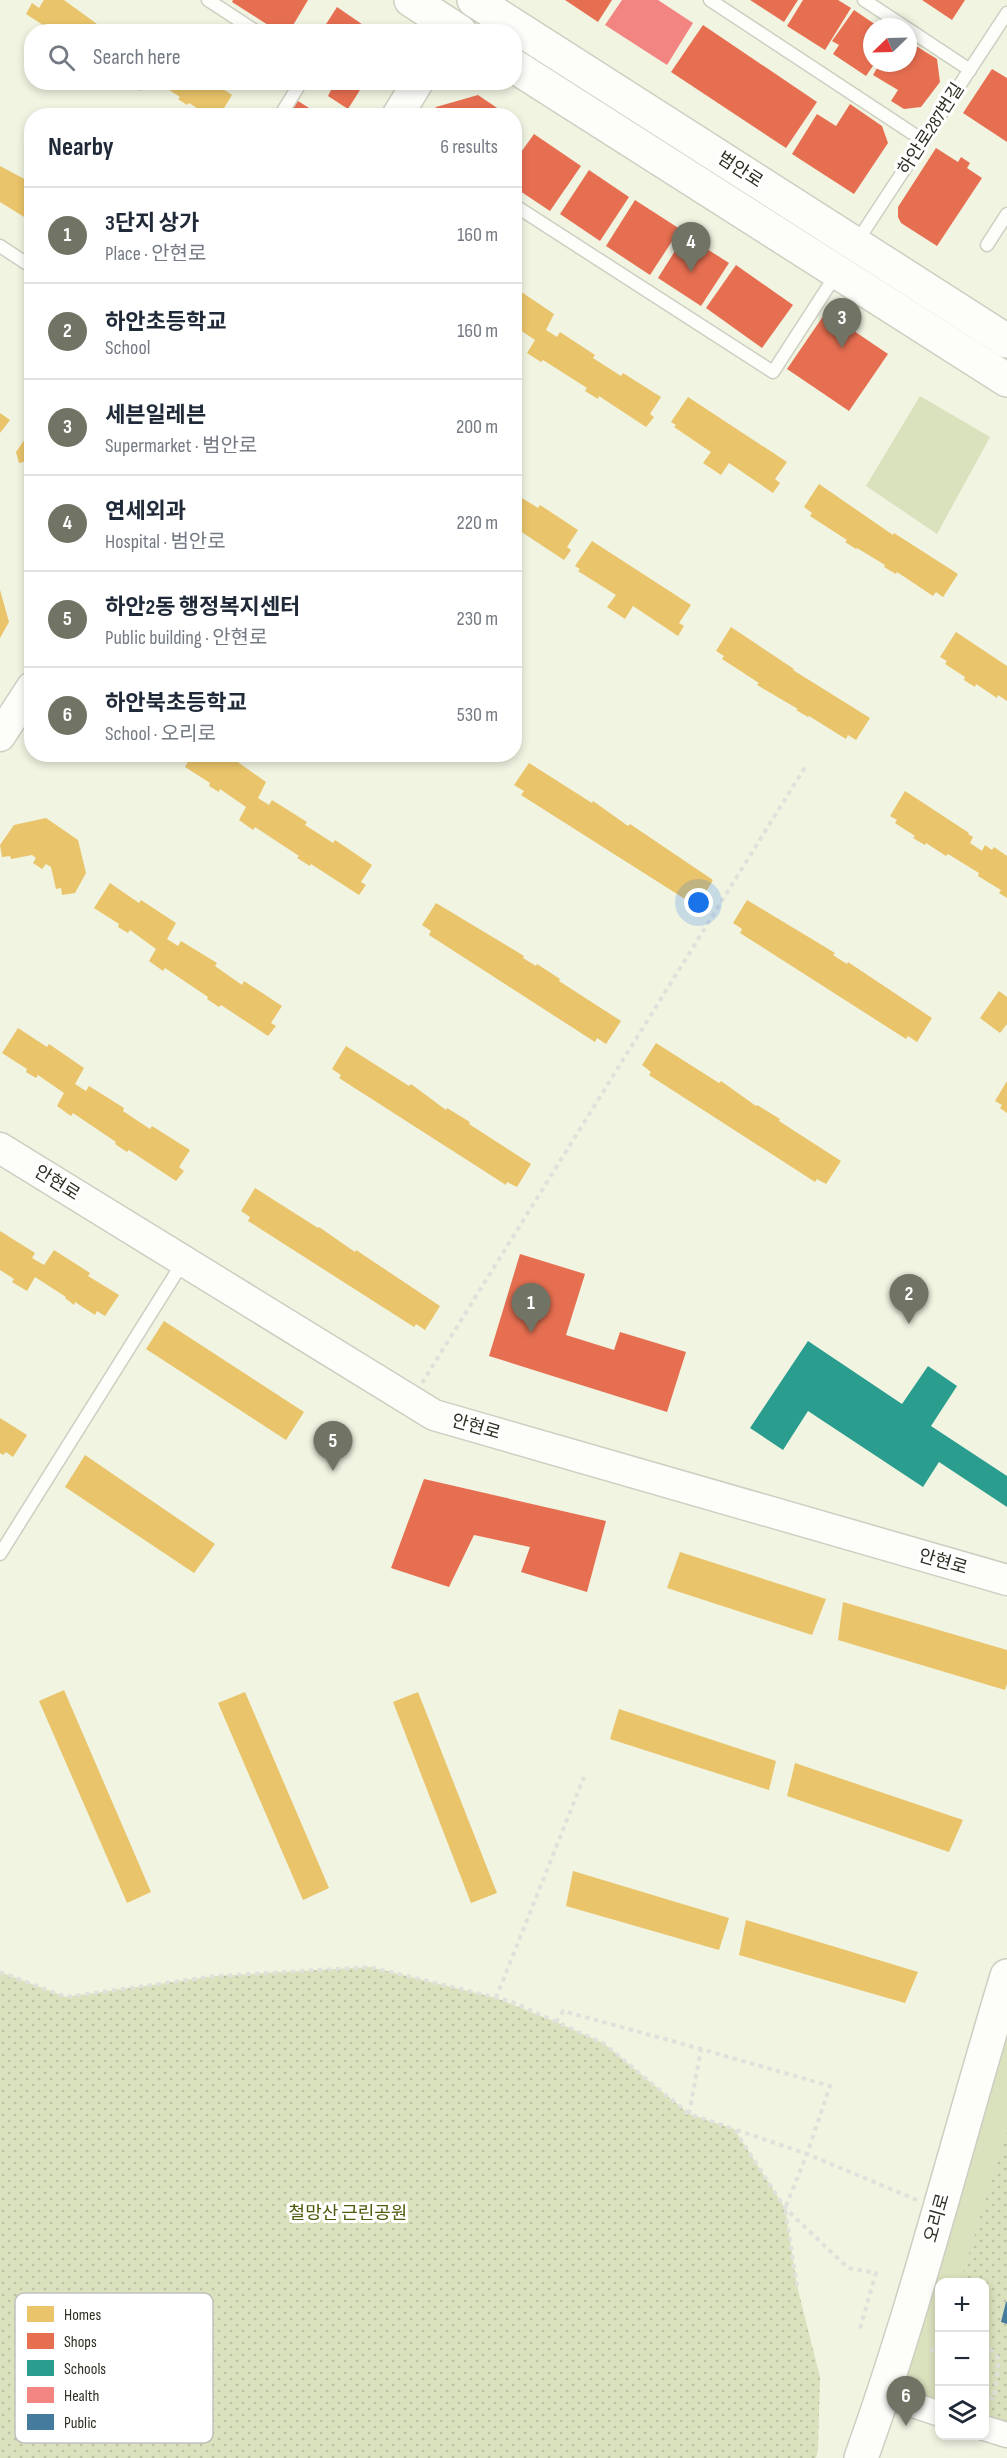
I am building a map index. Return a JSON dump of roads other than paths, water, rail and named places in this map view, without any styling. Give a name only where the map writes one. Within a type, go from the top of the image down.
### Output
[{"type":"main road","points":[[411,0],[446,24]]},
{"type":"main road","name":"범안로","points":[[472,0],[510,24]]},
{"type":"main road","name":"범안로","points":[[522,32],[1007,341]]},
{"type":"main road","name":"범안로","points":[[522,71],[1007,380]]},
{"type":"main road","name":"오리로","points":[[861,2458],[883,2396],[940,2210],[976,2077],[1007,1976]]},
{"type":"street","points":[[458,24],[472,0]]},
{"type":"street","points":[[402,108],[413,90]]},
{"type":"street","points":[[0,736],[24,699]]},
{"type":"street","name":"안현로","points":[[0,1148],[434,1415],[1007,1580]]},
{"type":"street","points":[[883,2396],[935,2413]]},
{"type":"street","points":[[989,2430],[1007,2435]]},
{"type":"lane","points":[[208,0],[245,24]]},
{"type":"lane","points":[[710,0],[924,141]]},
{"type":"lane","points":[[864,0],[891,18]]},
{"type":"lane","name":"하안로287번길","points":[[856,244],[1007,13]]},
{"type":"lane","points":[[917,35],[970,70]]},
{"type":"lane","points":[[285,108],[296,90]]},
{"type":"lane","points":[[522,210],[773,372],[838,272]]},
{"type":"lane","points":[[987,245],[1007,214]]},
{"type":"lane","points":[[0,246],[24,262]]},
{"type":"lane","points":[[0,1554],[183,1262]]},
{"type":"place","name":"연세외과","points":[[691,272]]},
{"type":"place","name":"세븐일레븐","points":[[842,348]]},
{"type":"place","name":"하안초등학교","points":[[909,1324]]},
{"type":"place","name":"3단지 상가","points":[[531,1333]]},
{"type":"place","name":"하안2동 행정복지센터","points":[[333,1471]]},
{"type":"place","name":"하안북초등학교","points":[[906,2426]]},
{"type":"park label","name":"철망산 근린공원","points":[[348,2213]]}]
